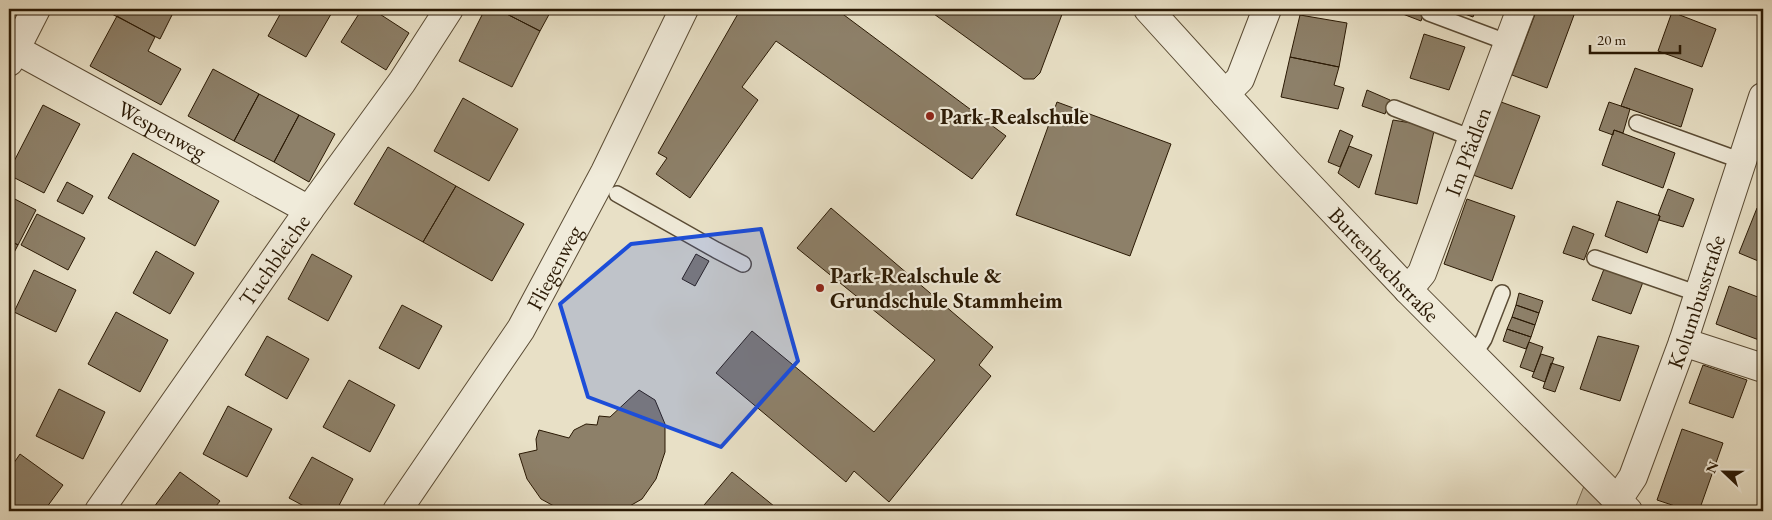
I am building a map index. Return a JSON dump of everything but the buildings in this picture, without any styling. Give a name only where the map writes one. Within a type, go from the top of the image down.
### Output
[{"type":"street","points":[[12,56],[36,9]]},
{"type":"street","name":"Fliegenweg","points":[[397,511],[521,330],[605,172],[684,9]]},
{"type":"street","name":"Burtenbachstraße","points":[[1148,9],[1286,161],[1408,290],[1622,506]]},
{"type":"street","points":[[1225,94],[1240,79],[1267,9]]},
{"type":"street","name":"Im Pfädlen","points":[[1408,290],[1422,273],[1521,9]]},
{"type":"street","name":"Tuchbleiche","points":[[99,511],[309,210],[402,82],[441,12]]},
{"type":"street","name":"Wespenweg","points":[[12,56],[309,210]]},
{"type":"street","name":"Kolumbusstraße","points":[[1622,506],[1683,342],[1763,97]]},
{"type":"street","points":[[1683,342],[1763,368]]},
{"type":"lane","points":[[1429,13],[1509,43]]},
{"type":"lane","points":[[1394,108],[1459,133],[1472,140]]},
{"type":"lane","points":[[1637,123],[1742,161]]},
{"type":"lane","points":[[617,194],[743,264]]},
{"type":"lane","points":[[1595,258],[1699,294]]},
{"type":"lane","points":[[1473,356],[1484,340],[1502,293]]},
{"type":"highlighted area","points":[[761,229],[798,361],[721,447],[588,397],[560,304],[631,244]]},
{"type":"shaded area","points":[[1584,486],[1609,511],[1574,511]]},
{"type":"place","name":"Park-Realschule","points":[[930,116]]},
{"type":"place","name":"Park-Realschule & Grundschule Stammheim","points":[[820,288]]}]
